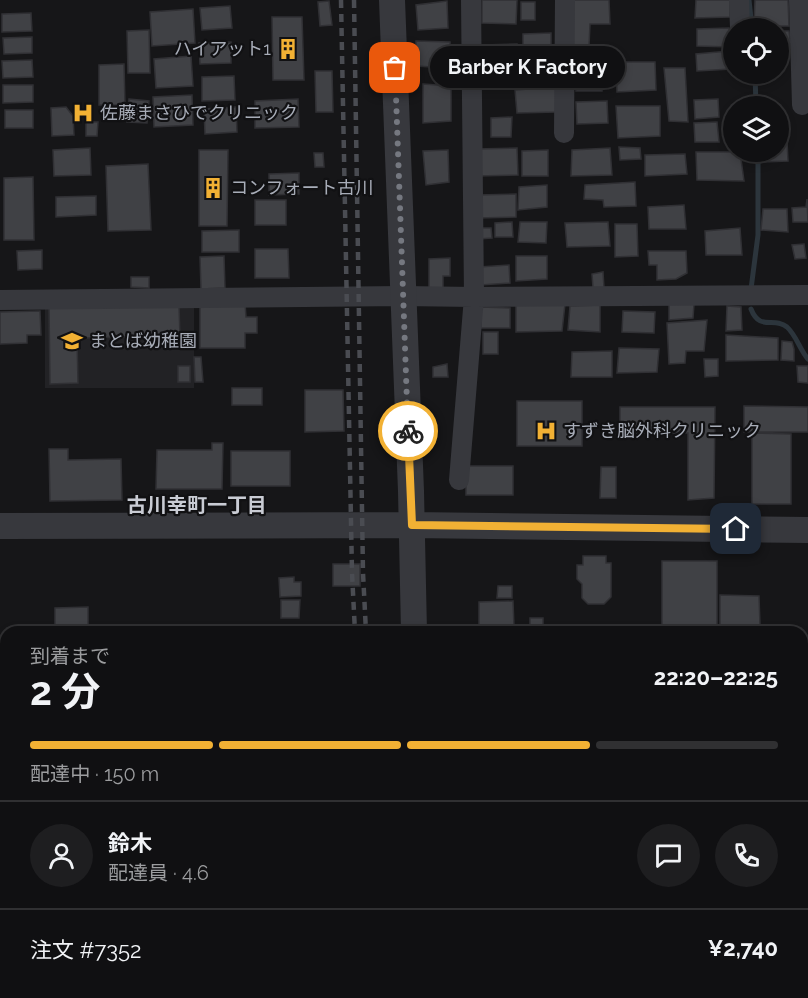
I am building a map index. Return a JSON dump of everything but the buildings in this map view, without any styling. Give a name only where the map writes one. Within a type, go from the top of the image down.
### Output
[{"type":"street","points":[[392,0],[414,626]]},
{"type":"street","points":[[459,480],[474,297],[471,0]]},
{"type":"street","points":[[564,133],[565,0]]},
{"type":"street","points":[[739,0],[740,18]]},
{"type":"street","points":[[799,0],[802,105]]},
{"type":"street","points":[[0,300],[808,295]]},
{"type":"street","points":[[0,526],[412,525],[808,530]]},
{"type":"shaded area","points":[[45,306],[194,306],[194,388],[45,388]]},
{"type":"waterway","points":[[749,0],[751,18]]},
{"type":"waterway","points":[[755,84],[756,96]]},
{"type":"waterway","points":[[751,289],[758,235],[758,162]]},
{"type":"waterway","points":[[751,309],[759,320],[787,327],[808,359]]},
{"type":"railway","points":[[341,0],[355,626]]},
{"type":"railway","points":[[354,0],[366,626]]},
{"type":"way so far","points":[[395,68],[408,431]]},
{"type":"place","name":"ハイアット1","points":[[288,49]]},
{"type":"place","name":"Barber K Factory","points":[[395,68]]},
{"type":"place","name":"佐藤まさひでクリニック","points":[[83,113]]},
{"type":"place","name":"コンフォート古川","points":[[213,188]]},
{"type":"place","name":"まとば幼稚園","points":[[72,341]]},
{"type":"place","name":"すずき脳外科クリニック","points":[[546,431]]},
{"type":"district","name":"古川幸町一丁目","points":[[197,505]]},
{"type":"route","points":[[408,431],[412,525],[736,529]]}]
